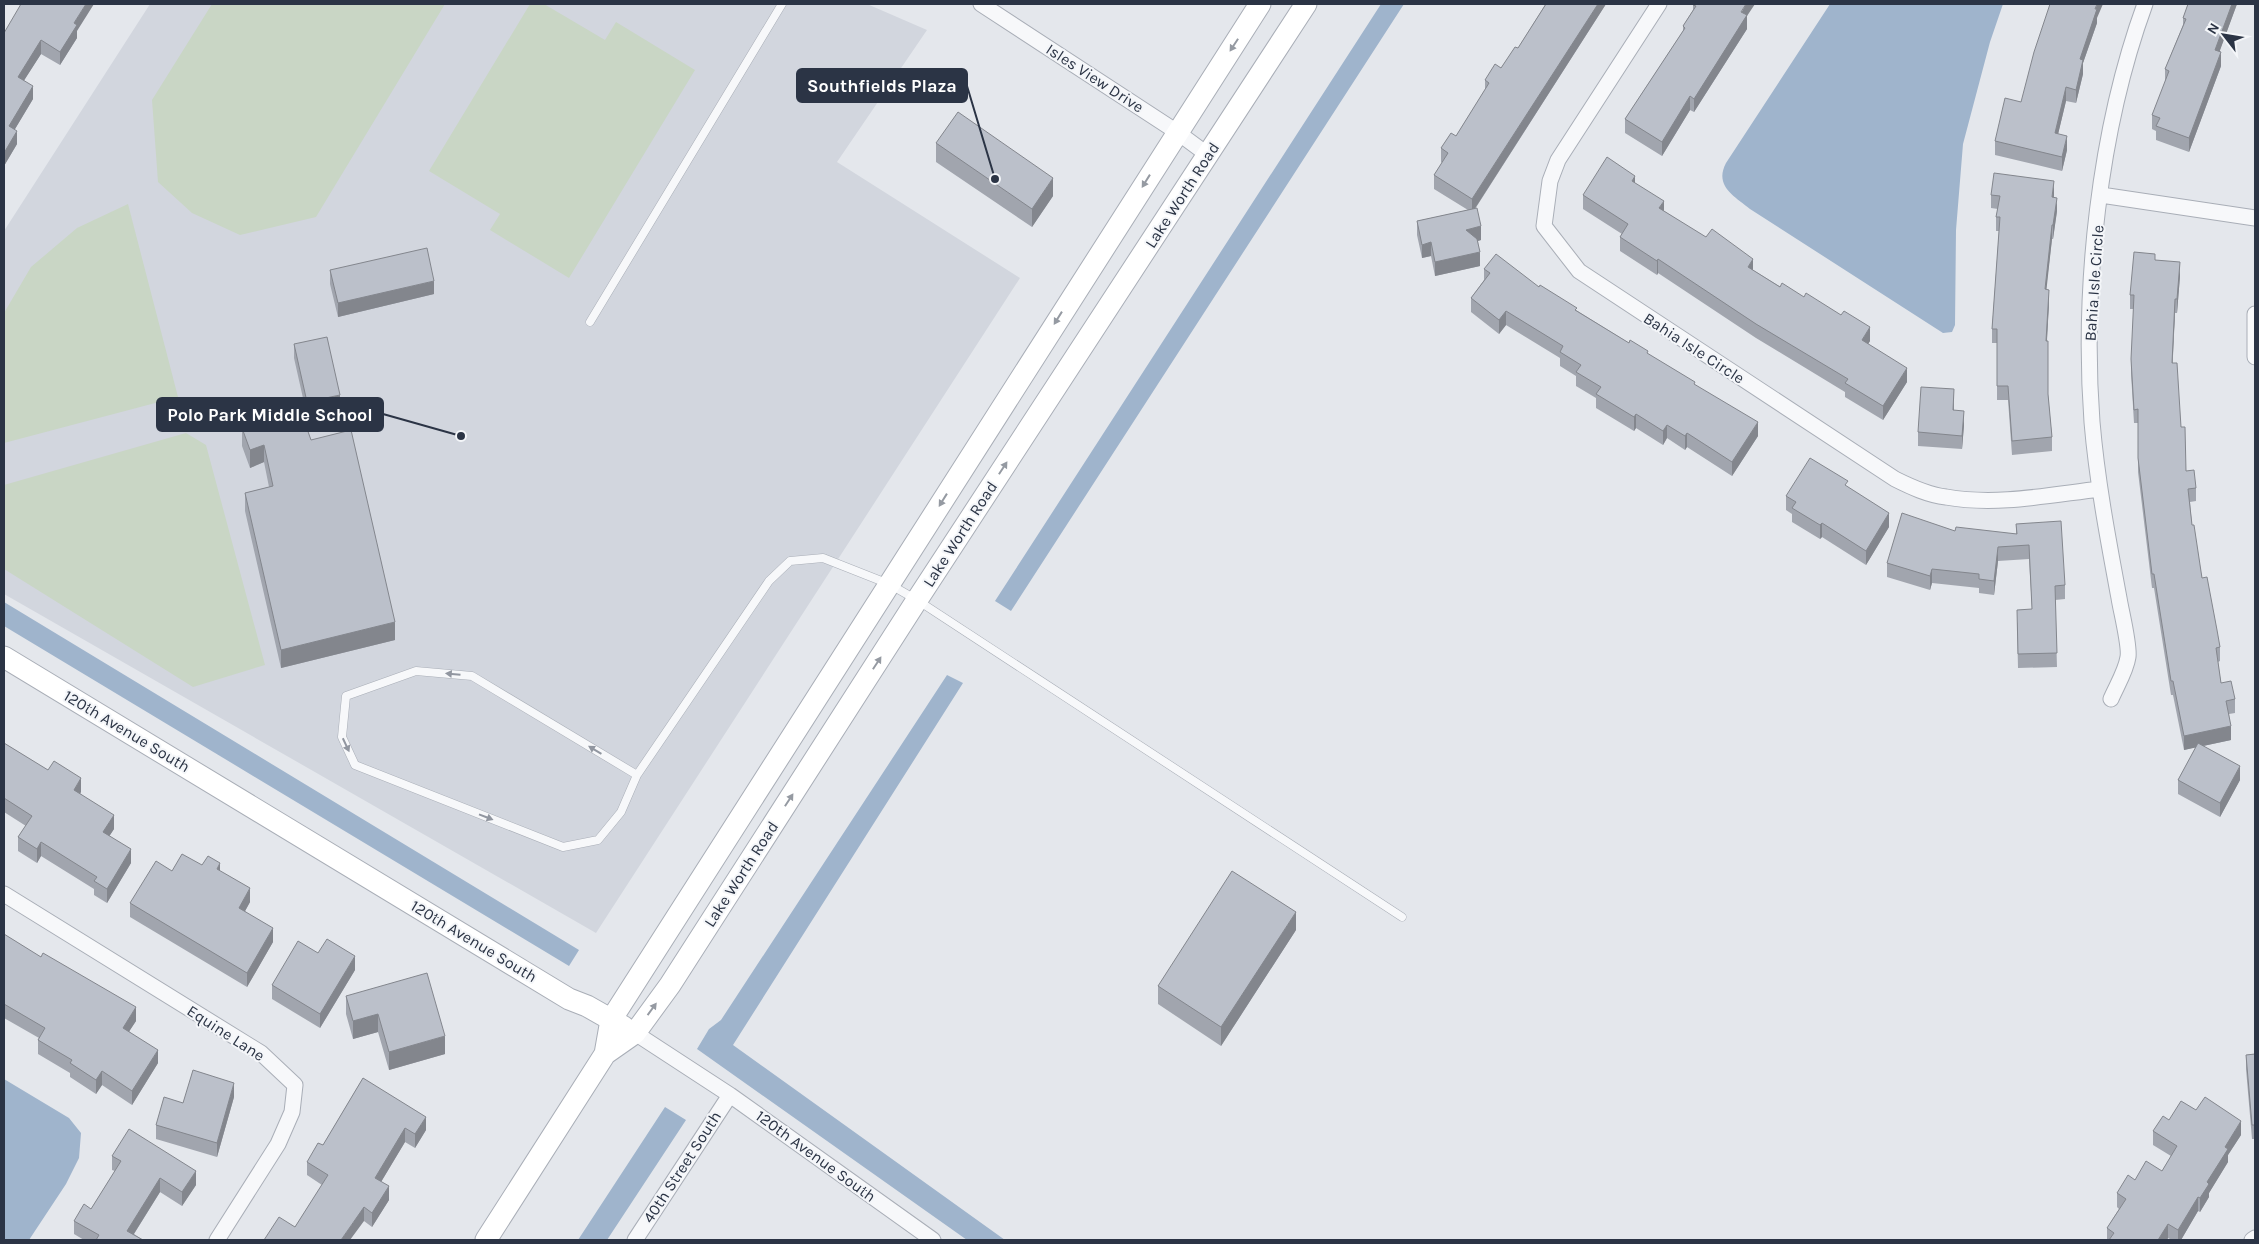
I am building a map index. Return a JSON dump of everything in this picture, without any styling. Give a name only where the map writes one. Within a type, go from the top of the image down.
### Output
[{"type":"street","name":"Isles View Drive","points":[[981,4],[1177,132],[1208,155]]},
{"type":"street","name":"Lake Worth Road","points":[[486,1240],[605,1054],[612,1020],[1260,4]]},
{"type":"street","name":"Lake Worth Road","points":[[605,1054],[635,1033],[670,985],[917,600],[1306,4]]},
{"type":"street","name":"Bahia Isle Circle","points":[[1658,4],[1558,160],[1550,181],[1544,226],[1574,265],[1590,279],[1878,468],[1895,479],[1919,490],[1944,497],[1977,501],[2100,490]]},
{"type":"street","name":"Bahia Isle Circle","points":[[2111,699],[2129,657],[2100,490],[2092,421],[2090,302],[2101,195],[2122,81],[2145,4]]},
{"type":"street","points":[[2101,195],[2255,218]]},
{"type":"street","points":[[2255,314],[2255,357]]},
{"type":"street","name":"120th Avenue South","points":[[4,657],[569,999],[587,1006],[635,1033],[730,1094],[933,1240]]},
{"type":"street","name":"Equine Lane","points":[[4,894],[261,1053],[295,1085],[292,1112],[278,1144],[217,1240]]},
{"type":"street","name":"40th Street South","points":[[635,1240],[730,1094]]},
{"type":"lane","points":[[590,322],[782,4]]},
{"type":"lane","points":[[637,775],[472,676],[416,671],[346,696],[342,737],[355,765],[563,847],[598,840],[622,812],[637,775],[769,581],[790,561],[823,558],[889,584],[917,600],[1402,917]]},
{"type":"shaded area","points":[[150,4],[867,4],[927,30],[837,162],[1020,278],[596,933],[4,594],[4,231]]},
{"type":"green space","points":[[212,4],[445,4],[316,217],[240,235],[192,213],[158,182],[152,100]]},
{"type":"green space","points":[[530,4],[544,4],[605,40],[616,22],[695,70],[569,278],[490,230],[500,214],[429,171]]},
{"type":"green space","points":[[128,204],[178,397],[4,443],[4,313],[31,267],[77,228]]},
{"type":"green space","points":[[186,433],[206,445],[265,665],[193,687],[4,569],[4,485]]},
{"type":"water","points":[[1381,4],[1404,4],[1011,611],[995,601]]},
{"type":"water","points":[[1830,4],[2003,4],[1990,42],[1963,144],[1956,230],[1955,325],[1952,332],[1943,333],[1750,209],[1732,195],[1724,184],[1722,178],[1726,163]]},
{"type":"water","points":[[4,602],[579,950],[569,966],[4,626]]},
{"type":"water","points":[[947,675],[963,683],[733,1045],[1005,1240],[967,1240],[697,1049],[709,1029],[721,1020]]},
{"type":"water","points":[[4,1079],[69,1118],[81,1133],[79,1158],[66,1184],[29,1240],[4,1240]]},
{"type":"water","points":[[665,1107],[686,1120],[607,1240],[578,1240]]},
{"type":"building","points":[[21,4],[86,4],[74,23],[77,25],[60,52],[41,40],[18,77],[33,86],[9,126],[17,131],[4,153],[4,33]]},
{"type":"building","points":[[1546,4],[1598,4],[1472,199],[1434,175],[1448,153],[1441,148],[1451,133],[1456,136],[1489,83],[1485,80],[1495,64],[1501,68],[1515,47],[1518,48]]},
{"type":"building","points":[[1694,4],[1746,4],[1741,12],[1747,15],[1694,99],[1690,96],[1662,142],[1625,119],[1685,28],[1683,26],[1696,6]]},
{"type":"building","points":[[2050,4],[2097,4],[2080,59],[2083,60],[2076,90],[2066,87],[2055,133],[2067,136],[2062,157],[1995,141],[2005,98],[2021,102],[2034,52]]},
{"type":"building","points":[[2188,4],[2232,4],[2215,50],[2221,52],[2189,138],[2156,126],[2160,118],[2152,115],[2169,71],[2165,69],[2186,19],[2183,18]]},
{"type":"building","points":[[958,112],[1053,178],[1032,209],[936,143]]},
{"type":"building","points":[[1607,157],[1635,176],[1632,181],[1664,201],[1659,208],[1706,237],[1712,229],[1753,259],[1748,267],[1780,287],[1782,283],[1804,297],[1806,293],[1841,315],[1844,311],[1870,327],[1862,340],[1907,368],[1883,406],[1845,383],[1848,379],[1756,324],[1658,259],[1657,261],[1620,237],[1628,224],[1583,195]]},
{"type":"building","points":[[1994,173],[2054,181],[2052,197],[2057,198],[2045,289],[2049,290],[2046,341],[2048,341],[2048,394],[2052,437],[2012,441],[2008,386],[1997,386],[1997,329],[1992,329],[2000,217],[1996,217],[2000,196],[1991,195]]},
{"type":"building","points":[[1477,208],[1481,226],[1466,230],[1477,239],[1480,252],[1435,262],[1431,242],[1422,245],[1417,221]]},
{"type":"building","points":[[427,248],[434,281],[338,303],[330,270]]},
{"type":"building","points":[[2134,252],[2155,254],[2155,260],[2180,262],[2177,299],[2175,299],[2172,363],[2177,363],[2181,427],[2185,427],[2186,471],[2194,470],[2196,488],[2188,489],[2192,525],[2194,525],[2202,578],[2207,577],[2217,630],[2220,647],[2216,648],[2221,683],[2231,681],[2235,699],[2226,701],[2231,726],[2184,736],[2173,681],[2171,681],[2154,574],[2152,574],[2138,458],[2138,409],[2134,410],[2131,359],[2134,295],[2130,295]]},
{"type":"building","points":[[1496,254],[1539,287],[1540,285],[1577,308],[1575,310],[1629,343],[1630,340],[1648,351],[1647,353],[1695,382],[1694,384],[1758,422],[1732,462],[1687,433],[1685,436],[1667,425],[1663,431],[1636,414],[1634,417],[1596,394],[1601,387],[1576,372],[1581,365],[1560,352],[1563,346],[1506,311],[1499,320],[1471,298],[1490,273],[1484,269]]},
{"type":"building","points":[[327,337],[340,395],[307,402],[294,344]]},
{"type":"building","points":[[1921,387],[1954,389],[1953,410],[1964,411],[1962,436],[1918,432]]},
{"type":"building","points":[[296,398],[311,440],[351,430],[395,622],[281,650],[245,493],[273,486],[264,445],[250,450],[242,428],[251,425],[248,416]]},
{"type":"building","points":[[1810,458],[1848,481],[1845,485],[1889,513],[1866,551],[1822,523],[1820,525],[1792,508],[1796,502],[1786,496]]},
{"type":"building","points":[[1902,513],[1955,531],[1956,527],[2017,534],[2016,524],[2061,521],[2065,585],[2055,586],[2057,653],[2018,654],[2017,610],[2032,609],[2029,545],[1998,547],[1994,581],[1979,579],[1979,574],[1932,569],[1930,576],[1887,563]]},
{"type":"building","points":[[4,743],[48,770],[54,761],[81,778],[74,790],[114,815],[103,832],[131,849],[107,889],[94,881],[97,877],[41,842],[37,849],[18,837],[32,816],[4,798]]},
{"type":"building","points":[[2198,743],[2240,766],[2220,803],[2178,780]]},
{"type":"building","points":[[182,854],[202,865],[208,856],[220,863],[217,869],[250,888],[239,908],[273,928],[247,973],[130,903],[156,861],[172,871]]},
{"type":"building","points":[[1232,871],[1296,912],[1221,1027],[1158,986]]},
{"type":"building","points":[[4,934],[41,957],[43,953],[136,1007],[123,1028],[158,1050],[132,1091],[102,1071],[96,1080],[70,1063],[72,1060],[38,1040],[45,1028],[4,1004]]},
{"type":"building","points":[[327,939],[355,956],[320,1014],[272,985],[298,941],[318,953]]},
{"type":"building","points":[[427,973],[445,1036],[389,1052],[378,1014],[353,1021],[346,996]]},
{"type":"building","points":[[2255,1054],[2255,1125],[2252,1125],[2246,1055]]},
{"type":"building","points":[[193,1070],[234,1083],[217,1143],[156,1125],[164,1097],[183,1103]]},
{"type":"building","points":[[363,1078],[426,1117],[415,1134],[405,1128],[375,1178],[389,1186],[372,1213],[364,1207],[341,1240],[264,1240],[279,1217],[295,1227],[328,1175],[307,1162],[318,1143],[323,1145]]},
{"type":"building","points":[[2205,1097],[2241,1121],[2225,1147],[2228,1149],[2207,1182],[2209,1184],[2200,1198],[2198,1197],[2178,1230],[2168,1224],[2158,1240],[2109,1240],[2114,1233],[2107,1228],[2126,1199],[2117,1193],[2128,1175],[2135,1180],[2146,1161],[2162,1171],[2177,1146],[2153,1131],[2163,1116],[2169,1120],[2181,1101],[2196,1110]]},
{"type":"building","points":[[129,1129],[196,1171],[182,1192],[160,1178],[127,1231],[143,1240],[96,1240],[99,1235],[74,1221],[84,1204],[91,1209],[121,1161],[112,1156]]},
{"type":"place","name":"Southfields Plaza","points":[[995,179]]},
{"type":"place","name":"Polo Park Middle School","points":[[461,436]]}]
